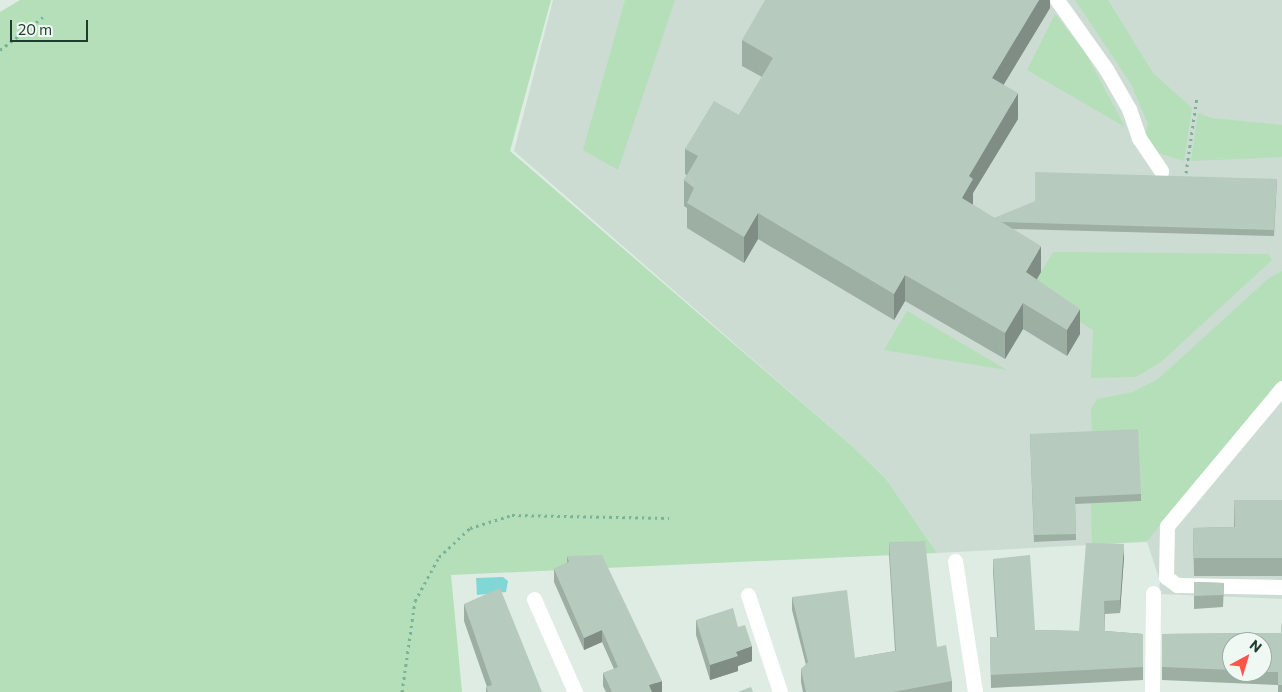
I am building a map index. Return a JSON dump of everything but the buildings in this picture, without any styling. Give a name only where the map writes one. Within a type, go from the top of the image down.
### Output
[{"type":"street","points":[[1057,0],[1106,69],[1129,109],[1139,138],[1160,171]]},
{"type":"street","points":[[1282,388],[1167,526],[1166,578],[1177,585],[1282,587]]},
{"type":"street","points":[[955,561],[975,692]]},
{"type":"street","points":[[1152,593],[1152,692]]},
{"type":"street","points":[[748,594],[780,692]]},
{"type":"street","points":[[534,599],[575,692]]},
{"type":"path","points":[[0,50],[43,17]]},
{"type":"path","points":[[1186,172],[1197,97]]},
{"type":"path","points":[[402,692],[416,601],[439,557],[470,528],[512,515],[669,518]]},
{"type":"shaded area","points":[[553,0],[1282,0],[1282,599],[1159,594],[1160,581],[1147,542],[937,553],[886,479],[852,446],[514,151]]},
{"type":"green space","points":[[20,0],[551,0],[510,151],[852,446],[886,479],[937,553],[451,575],[462,692],[0,692],[0,12]]},
{"type":"green space","points":[[625,0],[675,0],[618,170],[583,150]]},
{"type":"green space","points":[[1075,0],[1108,0],[1153,73],[1192,108],[1184,161],[1159,153],[1150,142],[1145,134],[1148,124],[1131,84]]},
{"type":"green space","points":[[1055,14],[1085,52],[1125,127],[1027,70]]},
{"type":"green space","points":[[1198,113],[1212,118],[1282,125],[1282,157],[1191,161]]},
{"type":"green space","points":[[1053,252],[1268,254],[1272,260],[1161,362],[1136,377],[1091,378],[1093,330],[1041,298],[1026,297]]},
{"type":"green space","points":[[1282,271],[1282,381],[1147,541],[1092,545],[1091,503],[1141,501],[1092,438],[1091,409],[1097,399],[1133,392],[1158,379],[1269,278]]},
{"type":"green space","points":[[907,311],[1007,370],[884,350]]},
{"type":"water","points":[[503,577],[508,581],[506,592],[477,595],[476,578]]}]
